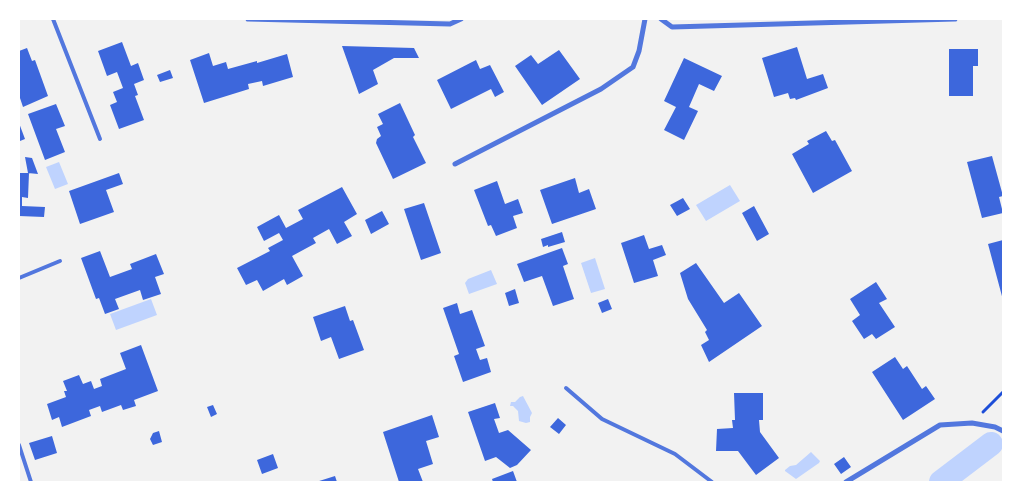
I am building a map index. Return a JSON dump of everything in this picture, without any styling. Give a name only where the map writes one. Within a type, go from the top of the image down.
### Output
[{"type":"street","points":[[248,19],[450,24],[461,19]]},
{"type":"street","points":[[455,164],[601,89],[633,67],[639,52],[645,19]]},
{"type":"street","points":[[661,19],[672,27],[822,21],[955,19]]},
{"type":"street","points":[[846,482],[940,425],[972,423],[995,427],[1003,432]]},
{"type":"lane","points":[[53,19],[100,139]]},
{"type":"lane","points":[[19,278],[60,261]]},
{"type":"lane","points":[[566,388],[602,419],[675,454],[712,482]]},
{"type":"lane","points":[[19,445],[31,482]]},
{"type":"path","points":[[972,423],[1003,392]]},
{"type":"water","points":[[59,162],[68,184],[55,189],[46,167]]},
{"type":"water","points":[[730,185],[740,201],[706,221],[696,205]]},
{"type":"water","points":[[595,258],[605,289],[591,293],[581,263]]},
{"type":"water","points":[[491,270],[497,284],[469,294],[465,283],[468,279]]},
{"type":"water","points":[[151,299],[157,315],[116,330],[110,314]]},
{"type":"water","points":[[523,396],[532,413],[530,422],[526,423],[519,421],[518,411],[513,406],[510,406],[511,402],[515,402]]},
{"type":"water","points":[[811,452],[820,461],[819,463],[796,479],[785,471],[790,466],[796,465]]},
{"type":"building","points":[[122,42],[131,66],[138,63],[144,80],[134,84],[138,95],[135,96],[144,120],[119,129],[110,105],[117,102],[113,92],[123,88],[117,72],[107,76],[98,51]]},
{"type":"building","points":[[342,46],[414,48],[419,58],[394,58],[373,70],[378,84],[359,94]]},
{"type":"building","points":[[797,47],[807,79],[823,74],[828,88],[796,100],[795,98],[790,99],[788,93],[774,97],[762,58]]},
{"type":"building","points":[[27,48],[32,61],[35,60],[48,96],[23,107],[19,95],[19,51]]},
{"type":"building","points":[[949,49],[978,49],[978,66],[973,66],[973,96],[949,96]]},
{"type":"building","points":[[559,50],[580,79],[542,105],[515,66],[531,55],[538,64]]},
{"type":"building","points":[[209,53],[213,66],[226,62],[228,69],[287,54],[293,77],[263,86],[262,81],[248,84],[249,89],[204,103],[190,60]]},
{"type":"building","points":[[684,58],[722,76],[714,91],[699,84],[689,107],[698,111],[684,140],[664,130],[676,107],[664,101]]},
{"type":"building","points":[[476,60],[480,69],[490,65],[504,92],[495,97],[491,89],[451,109],[437,80]]},
{"type":"building","points":[[170,70],[173,78],[160,82],[157,75]]},
{"type":"building","points":[[400,103],[415,135],[413,137],[426,163],[393,179],[376,143],[377,139],[381,136],[377,127],[383,124],[378,114]]},
{"type":"building","points":[[56,104],[65,126],[56,129],[65,152],[45,160],[28,114]]},
{"type":"building","points":[[19,123],[25,139],[20,141],[19,138]]},
{"type":"building","points":[[826,131],[832,141],[835,140],[852,171],[813,193],[792,154],[809,144],[807,141]]},
{"type":"building","points":[[992,156],[1003,196],[999,197],[1003,213],[982,218],[967,162]]},
{"type":"building","points":[[25,157],[32,158],[38,174],[28,173]]},
{"type":"building","points":[[19,173],[29,173],[28,198],[22,197],[22,206],[45,207],[44,217],[19,216]]},
{"type":"building","points":[[119,173],[123,184],[106,190],[114,212],[80,224],[69,191]]},
{"type":"building","points":[[575,178],[579,193],[589,189],[596,209],[552,224],[540,190]]},
{"type":"building","points":[[497,181],[505,204],[518,199],[523,213],[513,216],[517,228],[496,236],[491,225],[488,226],[474,190]]},
{"type":"building","points":[[342,187],[357,214],[344,222],[352,236],[337,244],[329,229],[313,238],[316,243],[292,256],[303,276],[287,285],[284,279],[263,291],[257,280],[246,285],[237,268],[270,251],[268,248],[283,240],[279,233],[264,241],[257,227],[279,215],[286,228],[303,219],[298,210]]},
{"type":"building","points":[[683,198],[690,209],[677,216],[670,205]]},
{"type":"building","points":[[424,203],[441,253],[421,260],[404,209]]},
{"type":"building","points":[[754,206],[769,234],[757,241],[742,213]]},
{"type":"building","points":[[382,211],[389,224],[371,234],[365,220]]},
{"type":"building","points":[[562,232],[565,242],[543,247],[541,239]]},
{"type":"building","points":[[644,235],[649,249],[662,245],[666,255],[653,260],[658,276],[634,283],[621,243]]},
{"type":"building","points":[[1003,240],[1003,300],[988,244]]},
{"type":"building","points":[[562,248],[568,264],[563,266],[574,299],[553,306],[542,276],[524,282],[517,264]]},
{"type":"building","points":[[100,251],[110,277],[132,269],[130,264],[156,254],[164,274],[155,277],[161,294],[143,300],[140,290],[115,299],[119,309],[105,314],[99,298],[96,299],[81,258]]},
{"type":"building","points":[[696,263],[724,303],[739,293],[762,326],[709,362],[701,345],[709,340],[705,332],[707,330],[688,299],[680,273]]},
{"type":"building","points":[[876,282],[887,299],[879,303],[895,327],[876,339],[872,334],[864,339],[852,321],[860,315],[850,299]]},
{"type":"building","points":[[515,289],[519,303],[509,306],[505,293]]},
{"type":"building","points":[[608,299],[612,309],[602,313],[598,303]]},
{"type":"building","points":[[457,303],[460,314],[472,310],[485,346],[476,349],[480,360],[487,358],[491,372],[463,382],[454,356],[459,354],[443,308]]},
{"type":"building","points":[[345,306],[350,321],[353,320],[364,350],[339,359],[331,337],[321,341],[313,317]]},
{"type":"building","points":[[141,345],[158,391],[134,400],[136,406],[123,410],[121,405],[102,412],[100,406],[89,410],[91,416],[62,427],[59,417],[52,420],[47,404],[66,397],[64,391],[67,391],[63,381],[79,375],[83,384],[91,381],[94,389],[102,386],[100,379],[126,369],[120,353]]},
{"type":"building","points":[[895,357],[903,369],[907,366],[922,389],[926,386],[935,399],[903,420],[872,372]]},
{"type":"building","points":[[734,393],[763,393],[763,420],[759,420],[760,432],[779,458],[756,475],[738,451],[716,451],[717,429],[733,428],[732,420],[735,420]]},
{"type":"building","points":[[495,403],[500,418],[494,419],[499,433],[508,430],[531,450],[517,465],[510,468],[496,457],[485,461],[468,412]]},
{"type":"building","points":[[213,405],[217,414],[211,417],[207,407]]},
{"type":"building","points":[[432,415],[439,437],[426,441],[433,464],[418,469],[423,482],[399,482],[383,432]]},
{"type":"building","points":[[558,418],[566,425],[559,434],[550,427]]},
{"type":"building","points":[[159,431],[162,442],[153,445],[150,439],[153,433]]},
{"type":"building","points":[[52,436],[57,453],[35,460],[29,443]]},
{"type":"building","points":[[273,454],[278,468],[262,474],[257,460]]},
{"type":"building","points":[[844,457],[851,467],[841,474],[834,464]]},
{"type":"building","points":[[513,471],[517,482],[493,482],[492,479]]},
{"type":"building","points":[[335,476],[337,482],[316,482]]},
{"type":"waterway","points":[[941,482],[991,444]]}]
